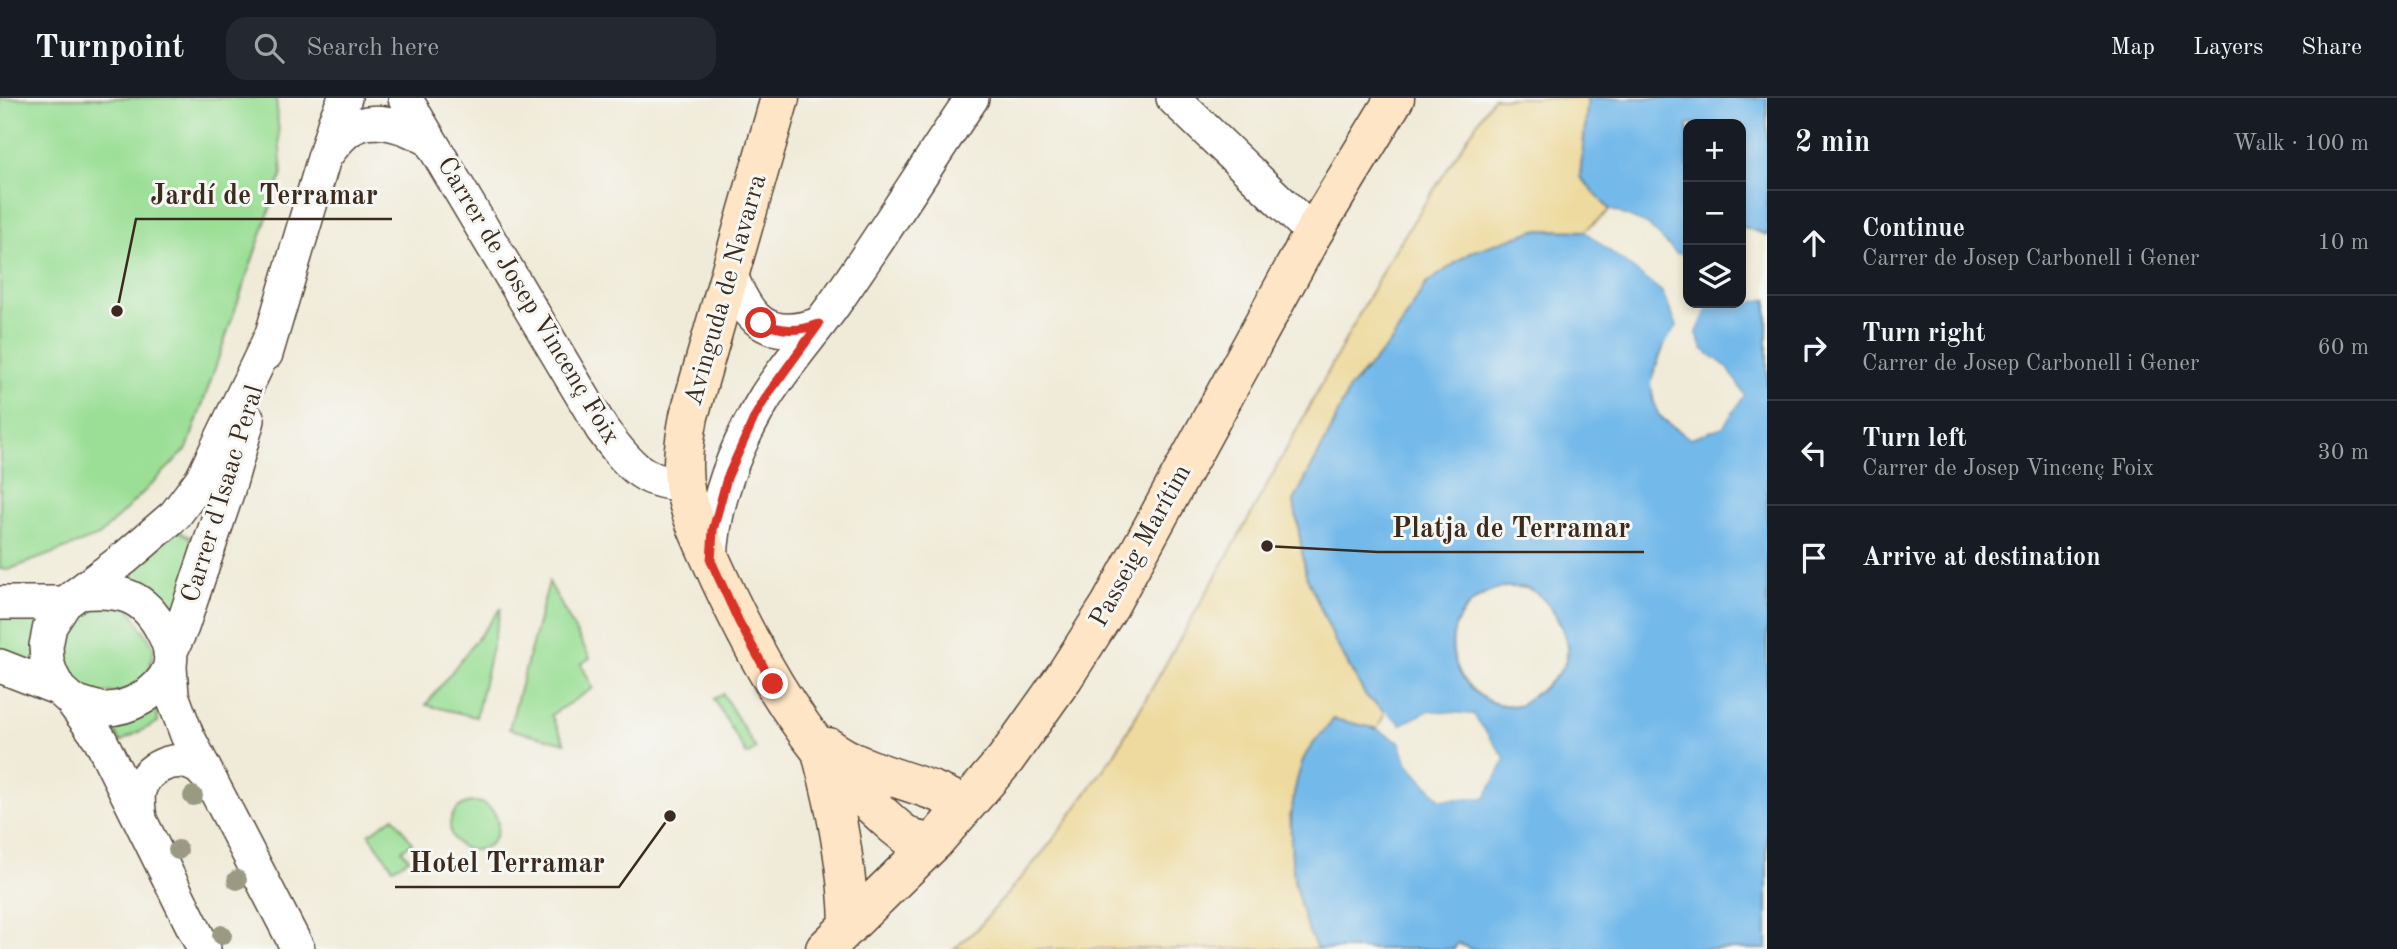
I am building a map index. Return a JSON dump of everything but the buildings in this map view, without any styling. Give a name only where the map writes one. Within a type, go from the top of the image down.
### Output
[{"type":"street","name":"Carrer d'Isaac Peral","points":[[170,660],[228,490],[272,334],[345,98]]},
{"type":"street","name":"Carrer de Josep Vincenç Foix","points":[[405,98],[612,443],[627,460],[656,482],[684,483]]},
{"type":"street","name":"Avinguda de Navarra","points":[[684,483],[682,454],[689,416],[780,98]]},
{"type":"street","points":[[711,561],[713,530],[727,478],[742,442],[768,394],[819,324],[972,98]]},
{"type":"street","points":[[1173,98],[1313,233]]},
{"type":"street","name":"Passeig Marítim","points":[[837,937],[934,842],[1027,732],[1110,605],[1313,233],[1395,98]]},
{"type":"street","name":"Carrer d'Isaac Peral","points":[[326,155],[350,129],[362,124],[391,123],[410,128],[430,140]]},
{"type":"street","points":[[730,273],[737,292],[761,323],[781,331],[800,331],[819,324]]},
{"type":"street","name":"Carrer d'Isaac Peral","points":[[72,598],[125,558],[175,515],[202,479],[272,334]]},
{"type":"street","points":[[684,483],[691,510],[711,561],[761,664],[813,741],[866,801],[899,830],[913,839],[934,842]]},
{"type":"street","points":[[0,603],[72,598],[104,591],[133,597],[148,608],[165,636],[170,660],[172,695],[179,716],[298,949]]},
{"type":"street","points":[[72,598],[51,626],[46,646],[47,661],[65,694],[100,739],[204,949]]},
{"type":"street","points":[[0,666],[102,709],[120,707],[138,700],[152,690],[170,660]]},
{"type":"street","points":[[813,741],[855,763],[933,790],[965,806]]},
{"type":"street","points":[[813,741],[842,836],[847,878],[837,937]]},
{"type":"street","points":[[140,820],[138,795],[147,773],[159,766],[185,763],[197,766],[210,779]]},
{"type":"green space","points":[[0,98],[276,98],[282,174],[187,449],[99,536],[8,570],[0,569]]},
{"type":"green space","points":[[176,530],[201,543],[176,620],[124,583],[122,574]]},
{"type":"green space","points":[[549,582],[590,658],[581,664],[593,688],[551,715],[565,743],[509,729]]},
{"type":"green space","points":[[128,606],[154,647],[146,675],[140,683],[124,691],[86,694],[64,675],[60,631],[79,608]]},
{"type":"green space","points":[[39,608],[37,668],[0,658],[0,614]]},
{"type":"green space","points":[[501,608],[476,717],[426,705]]},
{"type":"green space","points":[[723,694],[756,749],[747,755],[714,699]]},
{"type":"green space","points":[[156,708],[158,722],[120,742],[112,725],[113,720]]},
{"type":"green space","points":[[474,802],[491,809],[498,826],[491,843],[474,850],[457,843],[450,826],[457,809]]},
{"type":"green space","points":[[394,817],[412,843],[402,850],[409,859],[393,868],[369,834]]},
{"type":"sand","points":[[1493,98],[1588,98],[1580,177],[1610,210],[1585,231],[1535,230],[1426,284],[1392,341],[1349,389],[1294,501],[1306,575],[1335,641],[1366,696],[1385,711],[1378,729],[1333,719],[1290,814],[1294,883],[1317,949],[954,949],[977,929],[1050,844],[1115,753],[1249,518],[1388,261]]},
{"type":"water","points":[[1588,98],[1767,98],[1767,235],[1746,228],[1746,119],[1683,119],[1683,255],[1676,254],[1647,225],[1610,210],[1580,177]]},
{"type":"water","points":[[1535,230],[1585,231],[1662,291],[1678,326],[1665,345],[1656,368],[1652,392],[1654,404],[1665,421],[1690,438],[1723,426],[1744,395],[1727,368],[1702,349],[1696,333],[1706,308],[1746,308],[1746,303],[1767,298],[1767,949],[1470,949],[1458,943],[1454,949],[1317,949],[1300,906],[1295,882],[1292,808],[1304,757],[1334,719],[1378,729],[1400,741],[1407,762],[1441,799],[1485,797],[1505,759],[1473,715],[1430,711],[1401,725],[1366,696],[1335,641],[1306,575],[1294,501],[1349,389],[1392,341],[1426,284],[1471,252]],"holes":[[[1521,587],[1536,593],[1550,606],[1565,637],[1567,657],[1550,682],[1519,706],[1503,705],[1485,699],[1465,681],[1458,669],[1452,643],[1454,630],[1469,606],[1485,594],[1498,589]]]},
{"type":"pier","points":[[1610,210],[1647,225],[1676,254],[1683,255],[1683,258],[1674,257],[1645,228],[1608,213]]},
{"type":"pier","points":[[1588,228],[1666,290],[1682,327],[1671,342],[1654,384],[1662,412],[1690,434],[1721,423],[1740,395],[1725,370],[1699,350],[1693,333],[1702,308],[1707,308],[1696,333],[1702,349],[1727,368],[1744,395],[1723,426],[1690,438],[1659,414],[1651,384],[1667,340],[1678,326],[1662,291],[1585,231]]},
{"type":"pier","points":[[1767,294],[1767,298],[1748,303],[1746,299]]},
{"type":"pier","points":[[1385,711],[1401,725],[1430,711],[1473,715],[1505,759],[1485,797],[1441,799],[1407,762],[1400,741],[1378,729],[1379,726],[1403,738],[1410,760],[1442,796],[1483,793],[1501,759],[1472,718],[1430,715],[1401,728],[1384,714]]},
{"type":"place","name":"Jardí de Terramar","points":[[117,311]]},
{"type":"place","name":"Platja de Terramar","points":[[1267,546]]},
{"type":"place","name":"Hotel Terramar","points":[[670,816]]},
{"type":"route","points":[[761,323],[781,331],[800,331],[819,324],[755,416],[727,478],[713,530],[711,561],[739,622],[773,684]]}]
